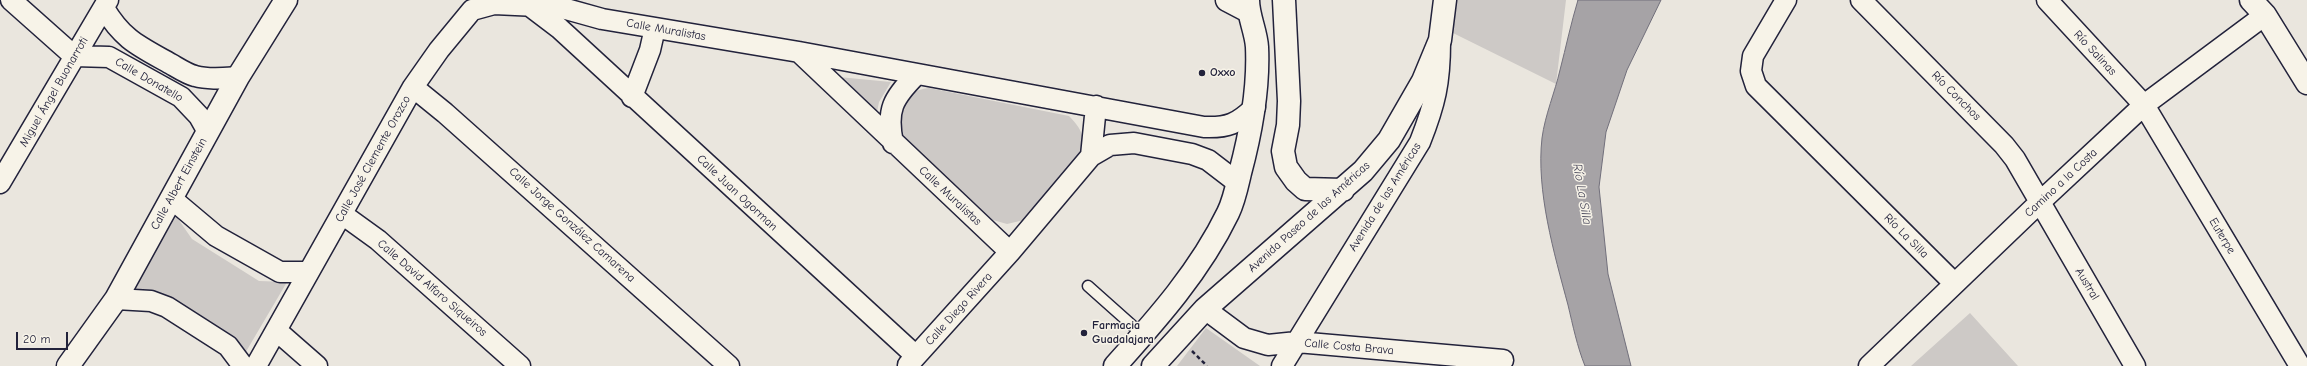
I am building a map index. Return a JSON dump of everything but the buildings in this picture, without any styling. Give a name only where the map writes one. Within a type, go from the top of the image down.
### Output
[{"type":"street","points":[[11,0],[74,56]]},
{"type":"street","name":"Calle Albert Einstein","points":[[68,366],[116,298],[238,77],[286,0]]},
{"type":"street","points":[[1115,366],[1143,335],[1199,264],[1228,212],[1238,183],[1255,107],[1257,46],[1248,6],[1227,0]]},
{"type":"street","points":[[1284,0],[1288,44],[1288,125],[1283,151],[1286,167],[1296,181],[1306,188],[1343,190]]},
{"type":"street","name":"Avenida Paseo de las Américas","points":[[1153,366],[1205,309],[1363,172],[1389,140],[1423,81],[1440,40],[1445,0]]},
{"type":"street","name":"Río La Silla","points":[[1786,0],[1753,56],[1751,71],[1756,86],[1954,283]]},
{"type":"street","name":"Río Conchos","points":[[1861,0],[2004,145],[2023,172],[2038,203]]},
{"type":"street","name":"Río Salinas","points":[[2046,0],[2144,105]]},
{"type":"street","name":"Calle Juan Ogorman","points":[[530,3],[559,28],[912,361]]},
{"type":"street","name":"Miguel Ángel Buonarroti","points":[[1,178],[106,4]]},
{"type":"street","name":"Calle Donatello","points":[[106,4],[114,26],[124,36],[141,48],[194,76],[212,79],[238,77]]},
{"type":"street","name":"Calle José Clemente Orozco","points":[[256,366],[413,87],[439,50],[472,10],[494,4],[559,4]]},
{"type":"street","points":[[559,4],[559,28]]},
{"type":"street","name":"Calle Muralistas","points":[[559,4],[602,19],[798,52],[1204,127],[1220,128],[1239,122],[1255,107]]},
{"type":"street","points":[[2258,8],[2307,83]]},
{"type":"street","name":"Camino a la Costa","points":[[1869,366],[2038,203],[2144,105],[2258,8]]},
{"type":"street","points":[[632,97],[650,50],[655,28]]},
{"type":"street","name":"Avenida de las Américas","points":[[1297,342],[1420,142],[1435,102],[1440,77],[1440,40]]},
{"type":"street","points":[[1257,46],[1275,73],[1283,95],[1288,125]]},
{"type":"street","name":"Calle Muralistas","points":[[798,52],[1010,252]]},
{"type":"street","name":"Calle Donatello","points":[[74,56],[109,57],[155,82],[188,103],[208,132]]},
{"type":"street","points":[[893,143],[889,122],[892,106],[899,92],[916,75]]},
{"type":"street","name":"Calle Jorge González Camarena","points":[[413,87],[445,113],[729,366]]},
{"type":"street","name":"Euterpe","points":[[2144,105],[2300,366]]},
{"type":"street","points":[[1091,156],[1096,106]]},
{"type":"street","points":[[1010,252],[1091,156],[1110,145],[1134,143],[1192,154],[1208,160],[1238,183]]},
{"type":"street","points":[[172,199],[216,236],[280,272],[308,272]]},
{"type":"street","name":"Austral","points":[[2038,203],[2135,366]]},
{"type":"street","name":"Calle David Alfaro Siqueiros","points":[[342,214],[378,240],[520,366]]},
{"type":"street","name":"Calle Diego Rivera","points":[[912,361],[1010,252]]},
{"type":"street","points":[[116,298],[151,301],[167,307],[228,346],[243,366]]},
{"type":"street","name":"Calle Costa Brava","points":[[1205,309],[1244,338],[1268,345],[1297,342],[1503,360]]},
{"type":"street","points":[[277,331],[317,366]]},
{"type":"street","points":[[1282,366],[1297,342]]},
{"type":"lane","points":[[1088,286],[1143,335]]},
{"type":"shaded area","points":[[1453,0],[1566,0],[1556,84],[1453,33]]},
{"type":"shaded area","points":[[828,76],[891,82],[879,102],[876,117]]},
{"type":"shaded area","points":[[929,88],[1069,116],[1081,132],[1083,142],[1077,162],[1024,220],[1007,224],[993,220],[901,136],[900,118],[903,104],[912,93]]},
{"type":"shaded area","points":[[176,216],[192,239],[259,281],[287,282],[244,355],[160,295],[134,289]]},
{"type":"shaded area","points":[[1970,313],[2018,366],[1911,366]]},
{"type":"shaded area","points":[[1206,328],[1260,366],[1177,366]]},
{"type":"water","points":[[1578,0],[1661,0],[1627,70],[1606,132],[1599,187],[1608,274],[1631,366],[1585,366],[1577,343],[1557,264],[1544,200],[1541,158],[1543,129]]},
{"type":"place","name":"Oxxo","points":[[1202,73]]},
{"type":"place","name":"Farmacia Guadalajara","points":[[1084,333]]}]
